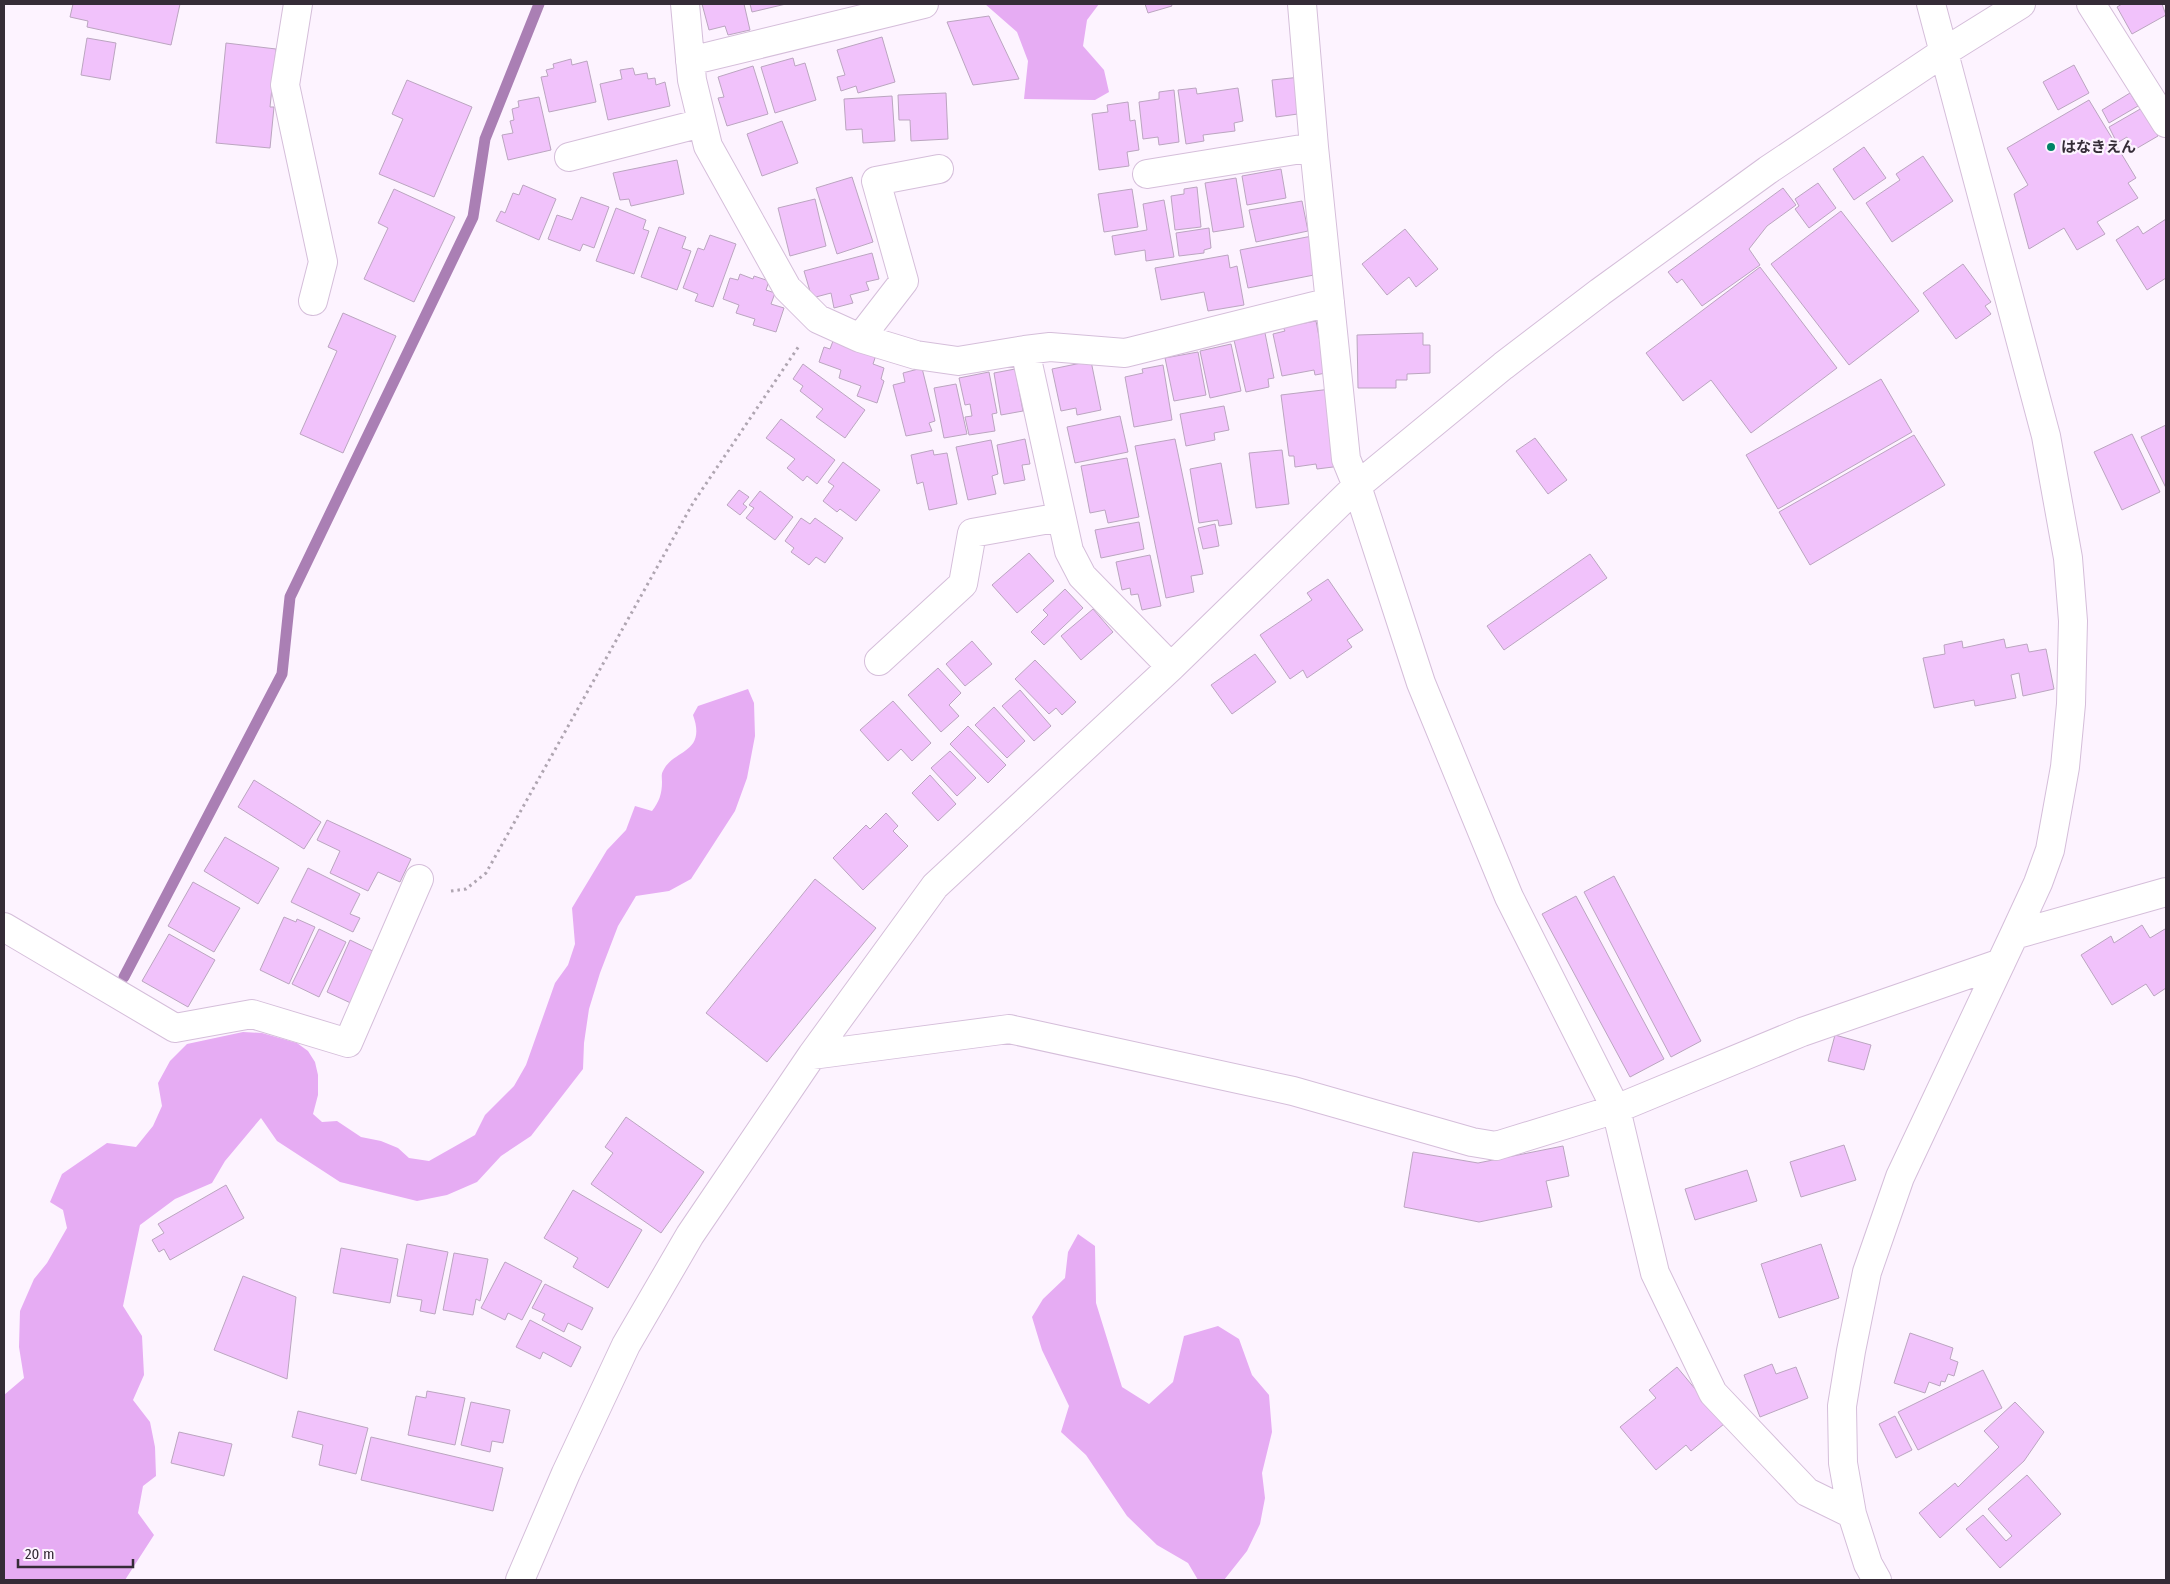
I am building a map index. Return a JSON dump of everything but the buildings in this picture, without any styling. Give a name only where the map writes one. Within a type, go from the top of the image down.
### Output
[{"type":"street","points":[[298,4],[285,85],[323,262],[313,301]]},
{"type":"street","points":[[685,4],[692,80],[708,146],[787,288],[818,319],[860,338],[916,354],[958,362],[1050,347],[1125,353],[1330,302]]},
{"type":"street","points":[[690,61],[924,4]]},
{"type":"street","points":[[1302,4],[1314,148],[1346,459],[1357,486],[1421,683],[1509,898],[1616,1109],[1655,1273],[1713,1393],[1807,1492],[1852,1514]]},
{"type":"street","points":[[1878,1580],[1868,1564],[1852,1514],[1843,1463],[1842,1406],[1867,1272],[1900,1177],[2038,884],[2050,850],[2065,767],[2071,704],[2073,621],[2068,558],[2046,436],[1930,4]]},
{"type":"street","points":[[520,1580],[566,1473],[626,1344],[690,1235],[812,1055],[935,886],[1171,667],[1357,486],[1503,366],[1600,292],[1768,170],[1944,52],[2021,4]]},
{"type":"street","points":[[2091,4],[2166,123]]},
{"type":"street","points":[[569,157],[702,123]]},
{"type":"street","points":[[1147,174],[1314,148]]},
{"type":"street","points":[[860,338],[904,281],[876,181],[939,169]]},
{"type":"street","points":[[1025,350],[1069,551],[1082,576],[1171,667]]},
{"type":"street","points":[[880,661],[963,584],[972,533],[1061,517]]},
{"type":"street","points":[[4,927],[175,1028],[252,1014],[348,1043],[419,879]]},
{"type":"street","points":[[2014,935],[2166,892]]},
{"type":"street","points":[[812,1055],[1009,1029],[1293,1091],[1472,1142],[1496,1146],[1616,1109],[1802,1032],[2001,962]]},
{"type":"path","points":[[419,879],[447,891],[466,889],[486,873],[693,503],[818,319]]},
{"type":"shaded area","points":[[985,4],[1099,4],[1087,20],[1083,46],[1104,70],[1109,92],[1095,100],[1024,99],[1028,61],[1017,32]]},
{"type":"shaded area","points":[[748,689],[754,703],[755,736],[747,778],[735,811],[691,879],[669,891],[636,896],[618,926],[600,973],[589,1009],[584,1043],[583,1069],[531,1136],[501,1156],[477,1182],[447,1195],[417,1201],[340,1182],[277,1141],[261,1118],[225,1161],[212,1183],[175,1199],[140,1225],[123,1306],[142,1336],[144,1375],[133,1400],[150,1422],[155,1447],[156,1476],[143,1486],[138,1513],[154,1535],[125,1580],[4,1580],[4,1395],[24,1378],[19,1347],[20,1311],[34,1279],[47,1263],[67,1228],[63,1210],[50,1202],[62,1174],[107,1143],[136,1147],[153,1126],[162,1106],[158,1083],[170,1061],[187,1044],[243,1032],[262,1033],[297,1043],[308,1051],[315,1062],[318,1075],[318,1095],[313,1114],[322,1122],[337,1121],[361,1137],[381,1141],[398,1148],[409,1158],[429,1161],[475,1135],[485,1115],[514,1086],[526,1065],[555,983],[568,965],[575,944],[572,908],[607,850],[626,830],[635,806],[652,811],[654,808],[661,794],[663,771],[674,758],[692,744],[696,737],[693,715],[698,706]]},
{"type":"shaded area","points":[[1078,1234],[1095,1246],[1096,1303],[1122,1387],[1149,1404],[1173,1382],[1184,1336],[1218,1326],[1239,1339],[1252,1375],[1269,1395],[1272,1432],[1262,1473],[1265,1498],[1260,1524],[1247,1551],[1224,1580],[1198,1580],[1188,1563],[1157,1545],[1127,1516],[1086,1455],[1061,1432],[1069,1406],[1042,1350],[1032,1317],[1043,1299],[1065,1278],[1068,1252]]},
{"type":"waterway","points":[[124,977],[282,674],[290,597],[473,217],[485,139],[539,4]]},
{"type":"place","name":"はなきえん","points":[[2051,147]]}]
